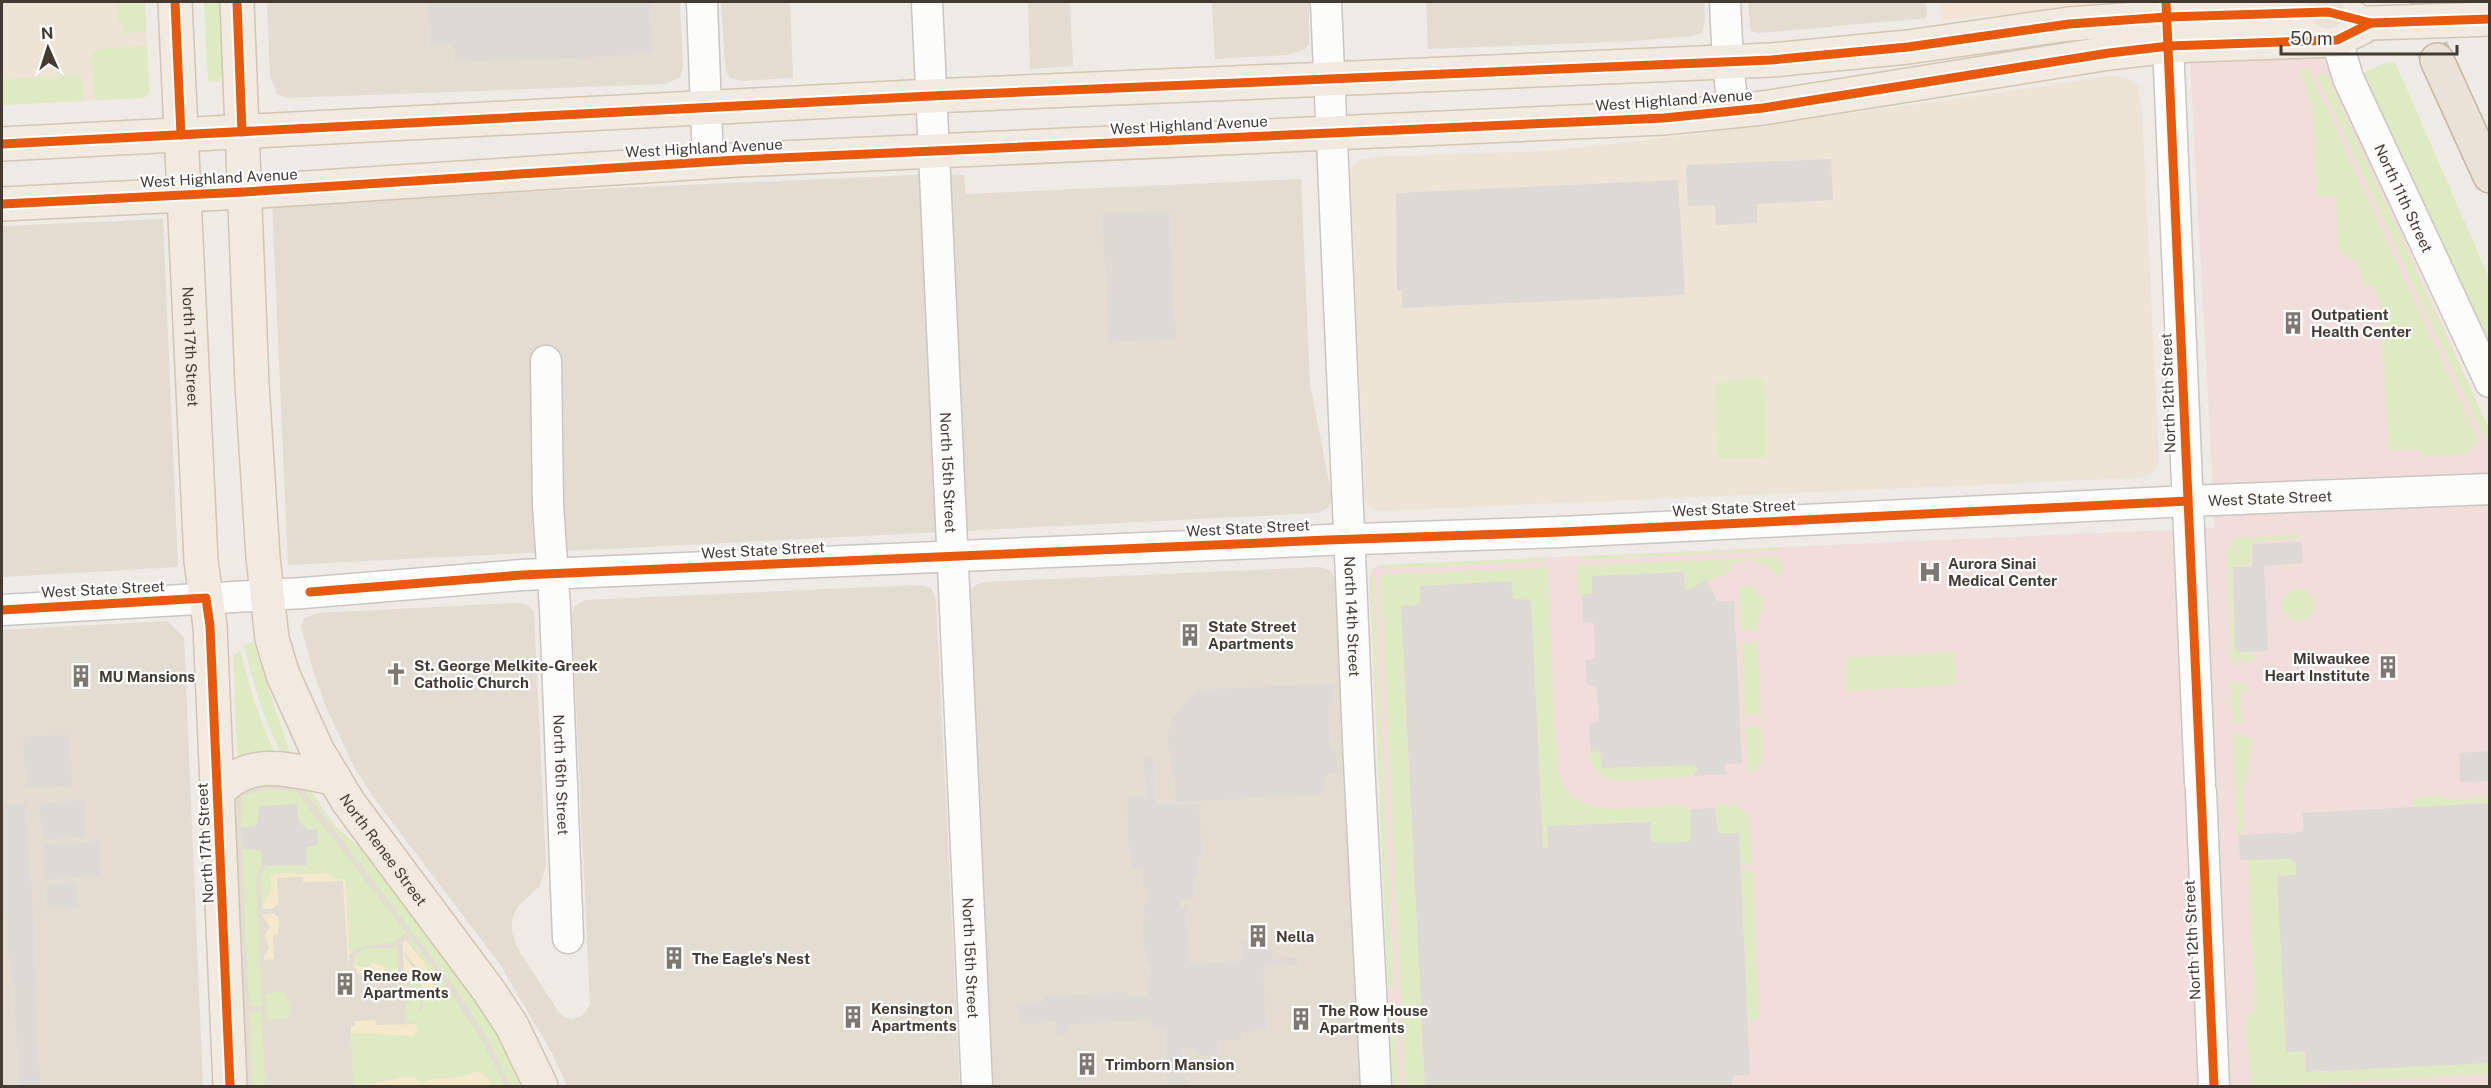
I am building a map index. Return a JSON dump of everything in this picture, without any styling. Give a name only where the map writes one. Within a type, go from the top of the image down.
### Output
[{"type":"highway","points":[[2437,60],[2490,176]]},
{"type":"main road","name":"North 17th Street","points":[[175,2],[201,561],[210,626],[230,1086]]},
{"type":"main road","points":[[237,2],[252,384],[266,594]]},
{"type":"main road","name":"West Highland Avenue","points":[[2,144],[931,96],[1728,62],[1857,52],[2069,24],[2330,18],[2371,23],[2490,19]]},
{"type":"main road","name":"West Highland Avenue","points":[[2,204],[244,192],[708,162],[1664,118],[1733,111],[2109,53],[2167,21]]},
{"type":"main road","name":"North Renee Street","points":[[266,594],[272,639],[283,675],[317,750],[359,819],[489,991],[512,1026],[541,1086]]},
{"type":"main road","points":[[218,792],[237,775],[261,769],[279,768],[334,778]]},
{"type":"street","points":[[702,2],[708,162]]},
{"type":"street","name":"North 15th Street","points":[[927,2],[976,1086]]},
{"type":"street","name":"North 14th Street","points":[[1326,2],[1376,1086]]},
{"type":"street","points":[[1725,2],[1733,111]]},
{"type":"street","name":"North 11th Street","points":[[2330,18],[2348,78],[2490,382]]},
{"type":"street","name":"North 12th Street","points":[[2167,21],[2214,1086]]},
{"type":"street","name":"North 16th Street","points":[[546,361],[548,505],[568,938]]},
{"type":"street","name":"West State Street","points":[[2,610],[552,575],[1350,539],[1562,532],[2188,501],[2490,489]]},
{"type":"shaded area","points":[[2,2],[145,2],[149,93],[144,98],[2,105]]},
{"type":"shaded area","points":[[267,2],[680,2],[683,66],[680,78],[664,84],[287,98],[277,94],[270,75]]},
{"type":"shaded area","points":[[428,2],[650,2],[653,54],[455,63],[453,44],[430,46]]},
{"type":"shaded area","points":[[721,2],[790,2],[793,78],[743,81],[730,78],[725,63]]},
{"type":"shaded area","points":[[1028,2],[1070,2],[1073,66],[1030,69]]},
{"type":"shaded area","points":[[1212,2],[1309,2],[1309,45],[1303,50],[1287,55],[1215,59]]},
{"type":"shaded area","points":[[1426,2],[1704,2],[1705,21],[1702,33],[1692,36],[1634,41],[1428,49]]},
{"type":"shaded area","points":[[1748,2],[1926,2],[1927,18],[1760,33],[1751,31]]},
{"type":"shaded area","points":[[1940,2],[2131,2],[1941,20]]},
{"type":"shaded area","name":"Aurora Sinai Medical Center","points":[[2323,56],[2489,429],[2489,1086],[1393,1086],[1369,582],[1370,573],[1374,568],[1379,565],[2215,528],[2190,62]]},
{"type":"shaded area","points":[[2113,75],[2127,78],[2138,86],[2142,109],[2159,461],[2155,470],[2149,475],[2135,478],[1377,511],[1367,504],[1350,175],[1351,168],[1359,160],[1375,157],[1549,151],[1689,135]]},
{"type":"shaded area","points":[[1831,159],[1833,200],[1757,204],[1757,223],[1716,225],[1715,205],[1688,206],[1686,165]]},
{"type":"shaded area","points":[[916,175],[964,175],[966,194],[1301,179],[1310,384],[1332,498],[1329,507],[1318,513],[288,565],[272,203]]},
{"type":"shaded area","points":[[1678,180],[1685,295],[1402,308],[1402,291],[1397,291],[1396,193]]},
{"type":"shaded area","points":[[1169,211],[1176,339],[1109,343],[1102,214]]},
{"type":"shaded area","points":[[163,219],[178,567],[2,577],[2,226]]},
{"type":"shaded area","points":[[2302,542],[2303,563],[2264,566],[2268,651],[2239,652],[2235,648],[2233,567],[2251,567],[2253,563],[2252,544]]},
{"type":"shaded area","points":[[1320,567],[1331,571],[1337,583],[1360,1086],[992,1086],[970,595],[972,588],[985,582]]},
{"type":"shaded area","points":[[1684,572],[1685,589],[1688,590],[1706,580],[1717,601],[1734,601],[1742,763],[1725,764],[1724,770],[1730,774],[1693,776],[1698,769],[1694,765],[1602,768],[1600,752],[1591,751],[1589,724],[1597,722],[1599,718],[1597,690],[1595,686],[1587,685],[1585,659],[1591,660],[1595,657],[1594,626],[1593,623],[1583,622],[1582,595],[1592,593],[1592,576]]},
{"type":"shaded area","points":[[1511,581],[1513,599],[1531,600],[1543,847],[1547,848],[1548,844],[1547,826],[1650,822],[1651,839],[1654,843],[1688,842],[1691,838],[1690,809],[1715,808],[1718,833],[1739,833],[1750,1074],[1733,1076],[1732,1086],[1425,1086],[1401,606],[1420,604],[1420,586]]},
{"type":"shaded area","points":[[919,585],[931,588],[936,600],[960,1086],[567,1086],[552,1053],[499,963],[373,797],[353,765],[326,707],[313,671],[301,626],[304,619],[316,613],[517,603],[528,605],[534,612],[546,865],[540,886],[517,907],[512,920],[512,933],[518,949],[558,1011],[564,1017],[573,1019],[583,1015],[590,1005],[572,618],[574,607],[585,600]]},
{"type":"shaded area","points":[[167,621],[184,637],[203,1086],[2,1086],[2,630]]},
{"type":"shaded area","points":[[1334,684],[1335,704],[1328,705],[1330,750],[1337,750],[1339,773],[1326,775],[1325,790],[1318,795],[1176,802],[1168,741],[1170,722],[1196,690]]},
{"type":"shaded area","points":[[70,735],[72,785],[26,788],[23,737]]},
{"type":"shaded area","points":[[2489,751],[2489,781],[2460,782],[2459,753]]},
{"type":"shaded area","points":[[1144,759],[1153,759],[1155,804],[1199,805],[1202,856],[1199,856],[1199,876],[1194,876],[1195,898],[1180,900],[1180,908],[1186,908],[1189,963],[1241,961],[1241,943],[1271,942],[1272,960],[1297,958],[1298,966],[1263,967],[1266,1030],[1241,1032],[1241,1040],[1217,1040],[1218,1055],[1202,1056],[1192,1048],[1182,1049],[1186,1086],[1168,1086],[1165,1030],[1153,1031],[1150,1021],[1068,1024],[1066,1034],[1057,1035],[1056,1022],[1018,1024],[1017,1002],[1045,1001],[1045,996],[1127,992],[1128,997],[1148,996],[1147,978],[1151,977],[1150,962],[1146,962],[1142,923],[1145,922],[1144,904],[1148,904],[1147,888],[1143,888],[1142,869],[1133,869],[1129,852],[1127,799],[1146,798]]},
{"type":"shaded area","points":[[250,784],[304,786],[313,794],[334,825],[360,848],[497,1035],[521,1086],[243,1086],[230,804],[238,789]]},
{"type":"shaded area","points":[[85,800],[86,837],[42,840],[39,803]]},
{"type":"shaded area","points":[[2489,803],[2489,1063],[2306,1072],[2305,1051],[2286,1052],[2277,876],[2296,875],[2296,864],[2290,859],[2240,860],[2239,835],[2301,832],[2303,813]]},
{"type":"shaded area","points":[[26,804],[40,1086],[19,1086],[7,914],[2,914],[2,805]]},
{"type":"shaded area","points":[[297,804],[298,820],[307,830],[317,829],[318,845],[306,847],[307,865],[266,866],[266,863],[262,863],[261,850],[242,849],[241,828],[255,826],[258,822],[259,806]]},
{"type":"shaded area","points":[[99,841],[100,876],[45,880],[43,845]]},
{"type":"shaded area","points":[[77,883],[79,908],[47,909],[46,885]]},
{"type":"green space","points":[[118,2],[145,2],[146,32],[120,33],[122,26],[118,19]]},
{"type":"green space","points":[[204,2],[223,2],[225,69],[219,82],[208,81]]},
{"type":"green space","points":[[144,46],[147,48],[149,93],[144,98],[97,100],[94,96],[92,53],[97,49]]},
{"type":"green space","points":[[2395,62],[2489,278],[2489,345],[2365,75],[2365,72],[2385,63]]},
{"type":"green space","points":[[2308,69],[2477,439],[2467,454],[2421,456],[2422,452],[2414,449],[2389,449],[2380,301],[2373,285],[2361,285],[2361,271],[2358,270],[2356,260],[2339,250],[2336,196],[2317,196],[2313,110],[2300,70]]},
{"type":"green space","points":[[2325,72],[2489,430],[2489,437],[2484,438],[2317,76]]},
{"type":"green space","points":[[81,76],[83,98],[80,101],[2,105],[2,79]]},
{"type":"green space","points":[[1764,378],[1767,458],[1718,458],[1714,382]]},
{"type":"green space","points":[[2299,535],[2299,539],[2251,542],[2250,564],[2231,567],[2235,648],[2239,652],[2254,654],[2256,660],[2231,662],[2227,549],[2235,538]]},
{"type":"green space","points":[[1779,548],[1779,550],[1578,560],[1579,557]]},
{"type":"green space","points":[[1781,557],[1782,578],[1770,568],[1759,563],[1739,561],[1731,563],[1731,570],[1688,590],[1684,588],[1684,573],[1592,590],[1588,595],[1580,595],[1578,591],[1576,566]]},
{"type":"green space","points":[[1545,558],[1546,561],[1382,569],[1382,565]]},
{"type":"green space","points":[[1547,568],[1557,766],[1562,783],[1572,795],[1584,803],[1598,807],[1679,805],[1689,807],[1691,838],[1686,843],[1654,843],[1651,839],[1650,822],[1548,826],[1547,848],[1543,847],[1531,600],[1513,599],[1511,581],[1420,586],[1420,604],[1401,607],[1425,1086],[1405,1086],[1380,575]]},
{"type":"green space","points":[[1370,576],[1374,576],[1394,991],[1388,988]]},
{"type":"green space","points":[[1739,587],[1751,587],[1762,597],[1763,607],[1757,630],[1741,630]]},
{"type":"green space","points":[[2298,589],[2309,594],[2314,605],[2309,616],[2298,621],[2287,616],[2282,605],[2287,594]]},
{"type":"green space","points":[[253,642],[290,754],[283,756],[260,702],[244,645]]},
{"type":"green space","points":[[1742,643],[1757,643],[1761,714],[1745,715]]},
{"type":"green space","points":[[240,651],[256,707],[275,756],[240,762],[237,753],[233,656]]},
{"type":"green space","points":[[1954,652],[1956,685],[1847,691],[1846,658]]},
{"type":"green space","points":[[2244,683],[2249,691],[2240,692],[2242,722],[2233,723],[2231,684]]},
{"type":"green space","points":[[1746,727],[1761,727],[1763,747],[1759,766],[1748,774]]},
{"type":"green space","points":[[2233,735],[2253,738],[2243,792],[2244,829],[2240,834],[2237,834]]},
{"type":"green space","points":[[1598,750],[1601,756],[1694,765],[1697,771],[1693,776],[1638,780],[1609,779],[1600,775],[1590,760],[1591,751]]},
{"type":"green space","points":[[300,785],[310,790],[334,825],[360,848],[458,974],[497,1035],[521,1086],[510,1086],[489,1042],[461,996]]},
{"type":"green space","points":[[265,789],[296,791],[407,934],[402,934],[403,936],[390,943],[365,946],[350,951],[346,880],[332,878],[326,873],[274,874],[271,876],[271,892],[262,906],[260,879],[266,866],[307,865],[306,846],[317,830],[307,830],[298,820],[297,805],[259,820],[255,826],[241,828],[242,796]]},
{"type":"green space","points":[[2443,796],[2446,800],[2489,798],[2489,803],[2414,807],[2411,798]]},
{"type":"green space","points":[[1720,803],[1739,806],[1749,818],[1752,864],[1741,865],[1739,833],[1720,834],[1717,832],[1715,808]]},
{"type":"green space","points":[[242,849],[261,850],[262,863],[256,880],[262,1006],[253,1007],[251,1004],[249,1007]]},
{"type":"green space","points":[[2290,859],[2296,864],[2296,875],[2277,876],[2306,1072],[2489,1063],[2489,1074],[2262,1086],[2251,1084],[2245,1014],[2255,1013],[2248,860]]},
{"type":"green space","points":[[1741,871],[1753,871],[1759,1019],[1748,1020]]},
{"type":"green space","points":[[410,937],[474,1027],[504,1086],[493,1086],[486,1076],[437,1077],[421,1083],[413,1079],[396,1078],[353,1086],[351,1033],[413,1036],[418,1030],[413,1023],[406,1023],[406,1003],[410,1002],[409,980],[419,979],[421,1003],[417,1013],[422,1008],[428,973],[423,961],[409,942]]},
{"type":"green space","points":[[398,946],[398,967],[389,972],[382,965],[372,963],[369,967],[354,965],[354,956],[364,949]]},
{"type":"green space","points":[[286,992],[290,1009],[289,1018],[267,1020],[265,993]]},
{"type":"green space","points":[[1394,1003],[1399,1086],[1393,1086],[1389,1006]]},
{"type":"green space","points":[[249,1011],[251,1014],[254,1011],[262,1011],[265,1086],[252,1086]]},
{"type":"sand","points":[[277,873],[328,873],[333,878],[346,880],[349,948],[352,952],[349,955],[348,969],[343,881],[303,882],[303,877],[277,878],[278,905],[275,905],[275,908],[262,909],[264,900],[271,892],[271,876]]},
{"type":"sand","points":[[275,913],[275,916],[278,916],[279,934],[273,935],[274,959],[264,960],[269,948],[265,935],[270,928],[262,914]]},
{"type":"sand","points":[[406,940],[425,963],[430,982],[437,988],[435,996],[424,997],[418,969],[407,956],[405,949],[405,957],[419,979],[416,982],[409,980],[409,972],[404,972],[403,942]]},
{"type":"sand","points":[[372,963],[382,965],[388,972],[398,967],[397,978],[379,978],[378,973],[357,974],[354,965],[368,967]]},
{"type":"sand","points":[[375,1020],[376,1025],[415,1024],[418,1030],[413,1036],[351,1033],[351,1026],[355,1026],[355,1021]]},
{"type":"sand","points":[[478,1071],[486,1076],[493,1086],[359,1086],[403,1077],[414,1077],[421,1083],[434,1078],[462,1077]]},
{"type":"tunnel","points":[[2413,2],[2437,60]]},
{"type":"cycle path","points":[[175,2],[181,135]]},
{"type":"cycle path","points":[[237,2],[242,132]]},
{"type":"cycle path","points":[[2166,2],[2214,1086]]},
{"type":"cycle path","points":[[2,144],[931,96],[1771,60],[1908,47],[2069,24],[2167,17],[2328,12],[2371,23],[2490,19]]},
{"type":"cycle path","points":[[2,204],[244,192],[737,160],[1664,118],[1763,108],[2109,53],[2169,46],[2337,40],[2371,23]]},
{"type":"cycle path","points":[[310,592],[522,575],[1561,532],[2188,501]]},
{"type":"cycle path","points":[[2,610],[206,598],[210,626],[230,1086]]},
{"type":"place","name":"Outpatient Health Center","points":[[2293,323]]},
{"type":"place","name":"Aurora Sinai Medical Center","points":[[1930,572]]},
{"type":"place","name":"State Street Apartments","points":[[1190,635]]},
{"type":"place","name":"Milwaukee Heart Institute","points":[[2388,667]]},
{"type":"place","name":"St. George Melkite-Greek Catholic Church","points":[[396,674]]},
{"type":"place","name":"MU Mansions","points":[[81,676]]},
{"type":"place","name":"Nella","points":[[1258,936]]},
{"type":"place","name":"The Eagle's Nest","points":[[674,958]]},
{"type":"place","name":"Renee Row Apartments","points":[[345,984]]},
{"type":"place","name":"Kensington Apartments","points":[[853,1017]]},
{"type":"place","name":"The Row House Apartments","points":[[1301,1019]]},
{"type":"place","name":"Trimborn Mansion","points":[[1087,1064]]}]
